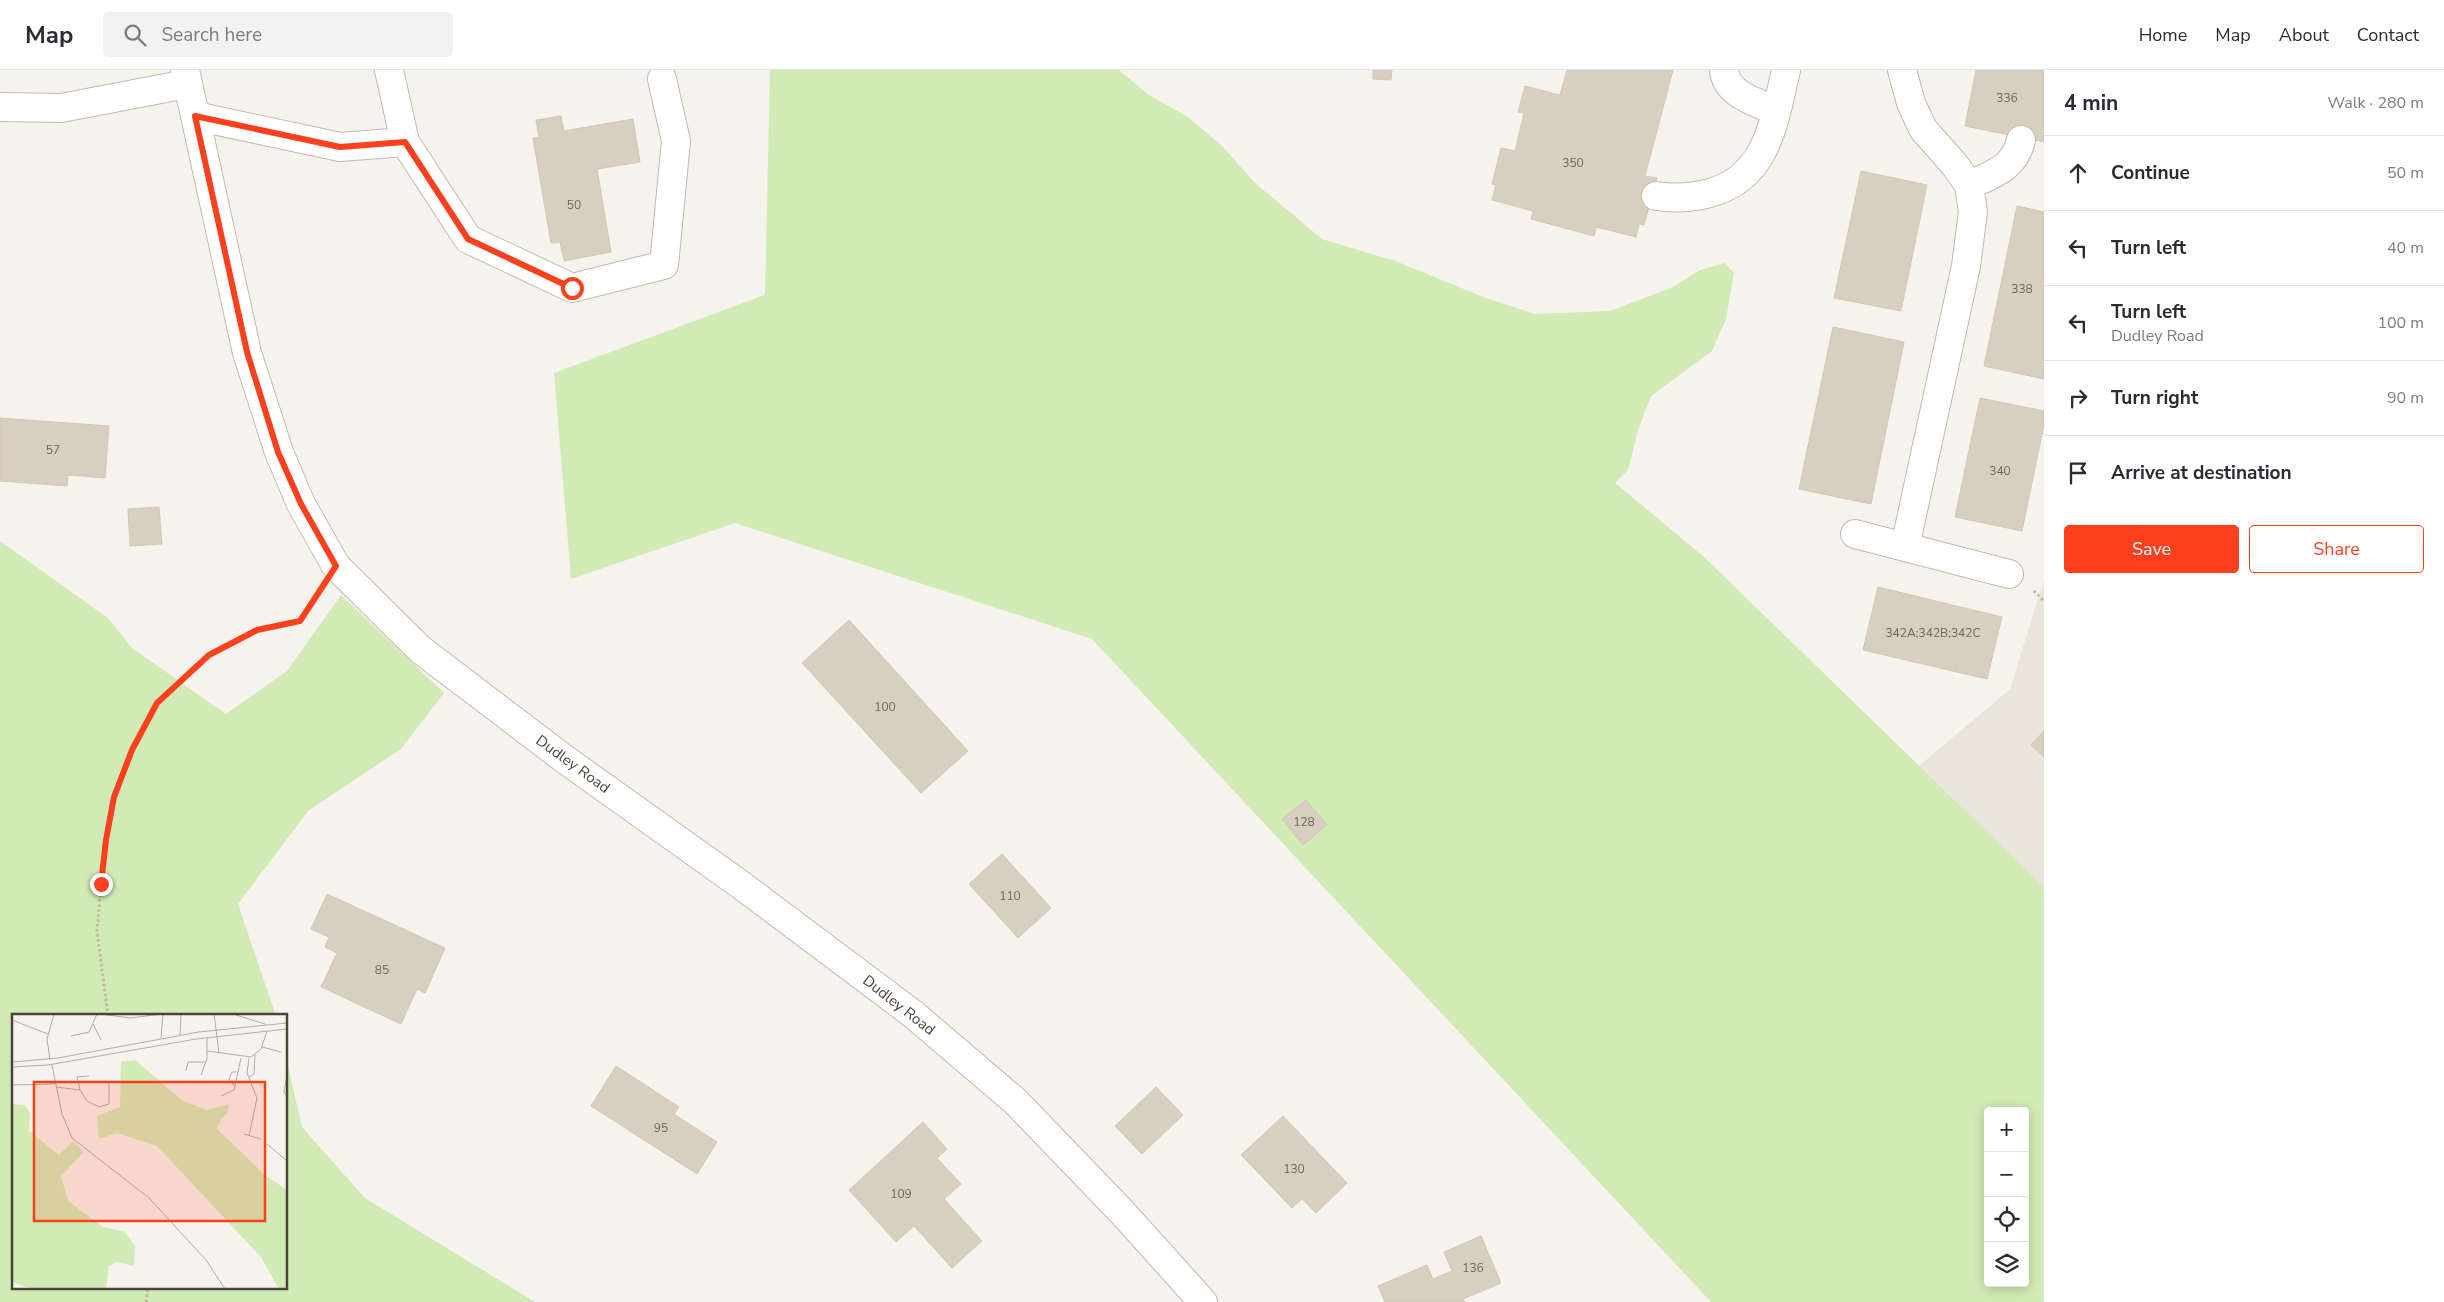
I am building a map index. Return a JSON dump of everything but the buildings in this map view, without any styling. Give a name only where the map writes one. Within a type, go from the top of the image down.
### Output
[{"type":"street","points":[[389,70],[405,142],[468,239],[572,288],[664,266],[676,141],[662,79]]},
{"type":"street","points":[[1724,70],[1725,78],[1740,95],[1776,111]]},
{"type":"street","points":[[1656,196],[1670,198],[1699,196],[1731,185],[1744,176],[1756,162],[1766,145],[1786,70]]},
{"type":"street","points":[[1902,70],[1911,103],[1923,129],[1959,169],[1969,185],[1973,212],[1969,248],[1906,547]]},
{"type":"street","points":[[0,107],[61,108],[186,77]]},
{"type":"street","name":"Dudley Road","points":[[186,77],[247,352],[278,452],[301,504],[336,566],[421,650],[563,758],[741,886],[921,1020],[1015,1101],[1120,1211],[1203,1302]]},
{"type":"street","points":[[195,116],[340,147],[405,142]]},
{"type":"street","points":[[1969,185],[2007,166],[2019,151],[2021,140]]},
{"type":"street","points":[[1855,534],[2009,574]]},
{"type":"path","points":[[108,1014],[97,931],[106,840],[114,797],[132,750],[157,703],[209,655],[257,630],[300,621],[336,566]]},
{"type":"shaded area","points":[[2044,580],[2044,887],[1919,766],[2010,689]]},
{"type":"green space","points":[[770,70],[1119,70],[1149,95],[1188,117],[1223,147],[1255,183],[1322,239],[1398,262],[1483,297],[1535,314],[1610,311],[1671,288],[1700,270],[1725,263],[1734,273],[1726,319],[1712,351],[1651,396],[1639,427],[1628,470],[1615,483],[1704,557],[2044,887],[2044,1302],[1711,1302],[1092,639],[735,523],[571,579],[554,373],[765,295]]},
{"type":"green space","points":[[0,541],[108,618],[132,648],[226,714],[287,671],[341,595],[444,693],[401,749],[308,811],[238,904],[275,1014],[12,1014],[12,1290],[288,1290],[288,1066],[302,1127],[365,1198],[535,1302],[0,1302]]},
{"type":"route","points":[[101,884],[106,840],[114,797],[132,750],[157,703],[209,655],[257,630],[300,621],[336,566],[301,504],[278,452],[247,352],[195,116],[340,147],[405,142],[468,239],[572,288]]}]
